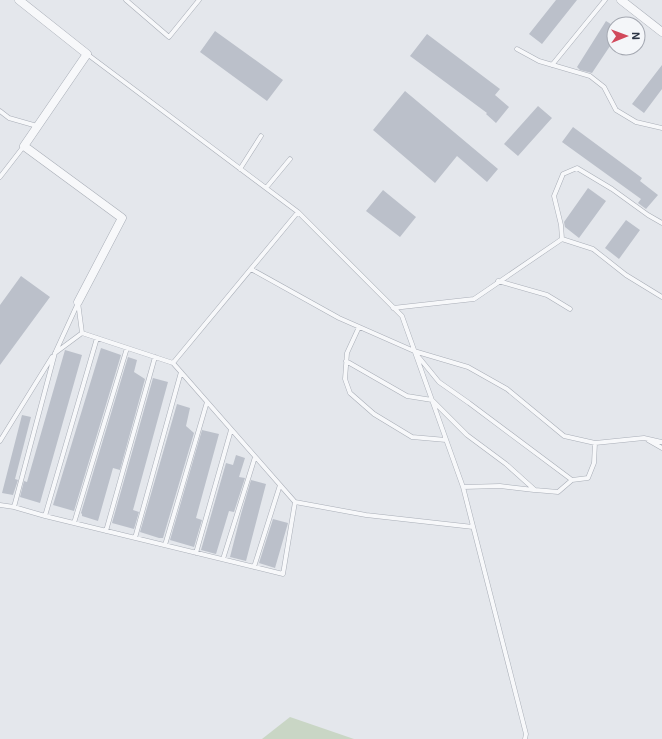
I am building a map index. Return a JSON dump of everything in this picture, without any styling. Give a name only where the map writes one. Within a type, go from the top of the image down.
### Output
[{"type":"street","points":[[19,0],[87,54],[24,146],[122,218],[78,302]]},
{"type":"street","points":[[621,0],[662,32]]},
{"type":"lane","points":[[126,0],[169,37],[199,0]]},
{"type":"lane","points":[[552,65],[605,0]]},
{"type":"lane","points":[[517,48],[539,61],[590,76],[604,87],[616,110],[636,122],[662,128]]},
{"type":"lane","points":[[87,54],[298,212],[402,316],[463,487],[526,734],[525,739]]},
{"type":"lane","points":[[0,111],[9,118],[37,126]]},
{"type":"lane","points":[[240,168],[262,136]]},
{"type":"lane","points":[[0,177],[24,146]]},
{"type":"lane","points":[[266,188],[290,159]]},
{"type":"lane","points":[[562,239],[561,225],[554,196],[563,174],[577,168],[612,189],[648,215],[662,223]]},
{"type":"lane","points":[[173,363],[298,212]]},
{"type":"lane","points":[[393,308],[474,299],[498,281],[562,239]]},
{"type":"lane","points":[[562,239],[593,249],[626,275],[662,297]]},
{"type":"lane","points":[[251,269],[339,318],[414,351],[468,367],[507,389],[564,436],[595,443],[644,438],[662,442]]},
{"type":"lane","points":[[498,281],[547,295],[570,309]]},
{"type":"lane","points":[[78,302],[82,333]]},
{"type":"lane","points":[[0,441],[55,353],[78,302]]},
{"type":"lane","points":[[359,327],[347,353],[346,360],[345,379],[350,393],[374,414],[412,437],[446,440]]},
{"type":"lane","points":[[82,333],[173,363],[295,502],[366,515],[473,527]]},
{"type":"lane","points":[[14,507],[55,353],[82,333]]},
{"type":"lane","points":[[45,516],[96,338]]},
{"type":"lane","points":[[74,523],[127,348]]},
{"type":"lane","points":[[414,351],[439,382],[469,402],[572,480]]},
{"type":"lane","points":[[106,531],[155,357]]},
{"type":"lane","points":[[346,360],[408,396],[432,400],[467,435],[506,464],[535,490]]},
{"type":"lane","points":[[135,538],[181,372]]},
{"type":"lane","points":[[165,546],[207,402]]},
{"type":"lane","points":[[196,553],[231,430]]},
{"type":"lane","points":[[644,438],[662,448]]},
{"type":"lane","points":[[463,487],[500,486],[558,492],[572,480],[588,478],[594,463],[595,443]]},
{"type":"lane","points":[[223,559],[255,457]]},
{"type":"lane","points":[[254,567],[280,485]]},
{"type":"lane","points":[[0,505],[14,507],[165,546],[284,574],[295,502]]},
{"type":"green space","points":[[290,717],[354,739],[262,739]]},
{"type":"building","points":[[556,0],[577,0],[542,44],[529,34]]},
{"type":"building","points":[[606,21],[606,52],[592,73],[580,70],[577,67]]},
{"type":"building","points":[[215,31],[283,80],[267,101],[200,52]]},
{"type":"building","points":[[427,34],[500,89],[495,95],[509,107],[496,123],[486,114],[487,113],[410,56]]},
{"type":"building","points":[[662,65],[662,89],[644,113],[632,104]]},
{"type":"building","points":[[405,91],[498,169],[487,182],[457,156],[435,183],[373,130]]},
{"type":"building","points":[[538,106],[552,118],[518,156],[504,144]]},
{"type":"building","points":[[573,127],[642,178],[640,181],[658,195],[646,209],[638,203],[641,199],[562,142]]},
{"type":"building","points":[[588,188],[606,201],[579,238],[565,227],[564,222]]},
{"type":"building","points":[[383,190],[416,217],[400,237],[366,211]]},
{"type":"building","points":[[626,220],[640,230],[619,259],[605,248]]},
{"type":"building","points":[[21,276],[50,297],[0,365],[0,305]]},
{"type":"building","points":[[101,348],[121,355],[74,511],[53,505]]},
{"type":"building","points":[[65,350],[82,355],[40,503],[20,497],[24,481],[27,482]]},
{"type":"building","points":[[128,357],[137,360],[134,372],[145,379],[120,470],[113,468],[98,521],[82,516],[81,513]]},
{"type":"building","points":[[153,378],[168,382],[133,510],[139,512],[134,529],[112,523]]},
{"type":"building","points":[[177,404],[190,408],[186,426],[194,433],[163,538],[159,538],[140,532]]},
{"type":"building","points":[[22,415],[31,417],[15,479],[18,480],[13,495],[2,493]]},
{"type":"building","points":[[202,430],[219,434],[196,518],[202,520],[194,547],[170,540]]},
{"type":"building","points":[[236,455],[245,458],[239,477],[245,478],[234,512],[229,511],[216,554],[201,550],[226,463],[233,465]]},
{"type":"building","points":[[251,480],[266,484],[246,561],[230,557]]},
{"type":"building","points":[[273,519],[288,523],[275,568],[259,563]]}]
